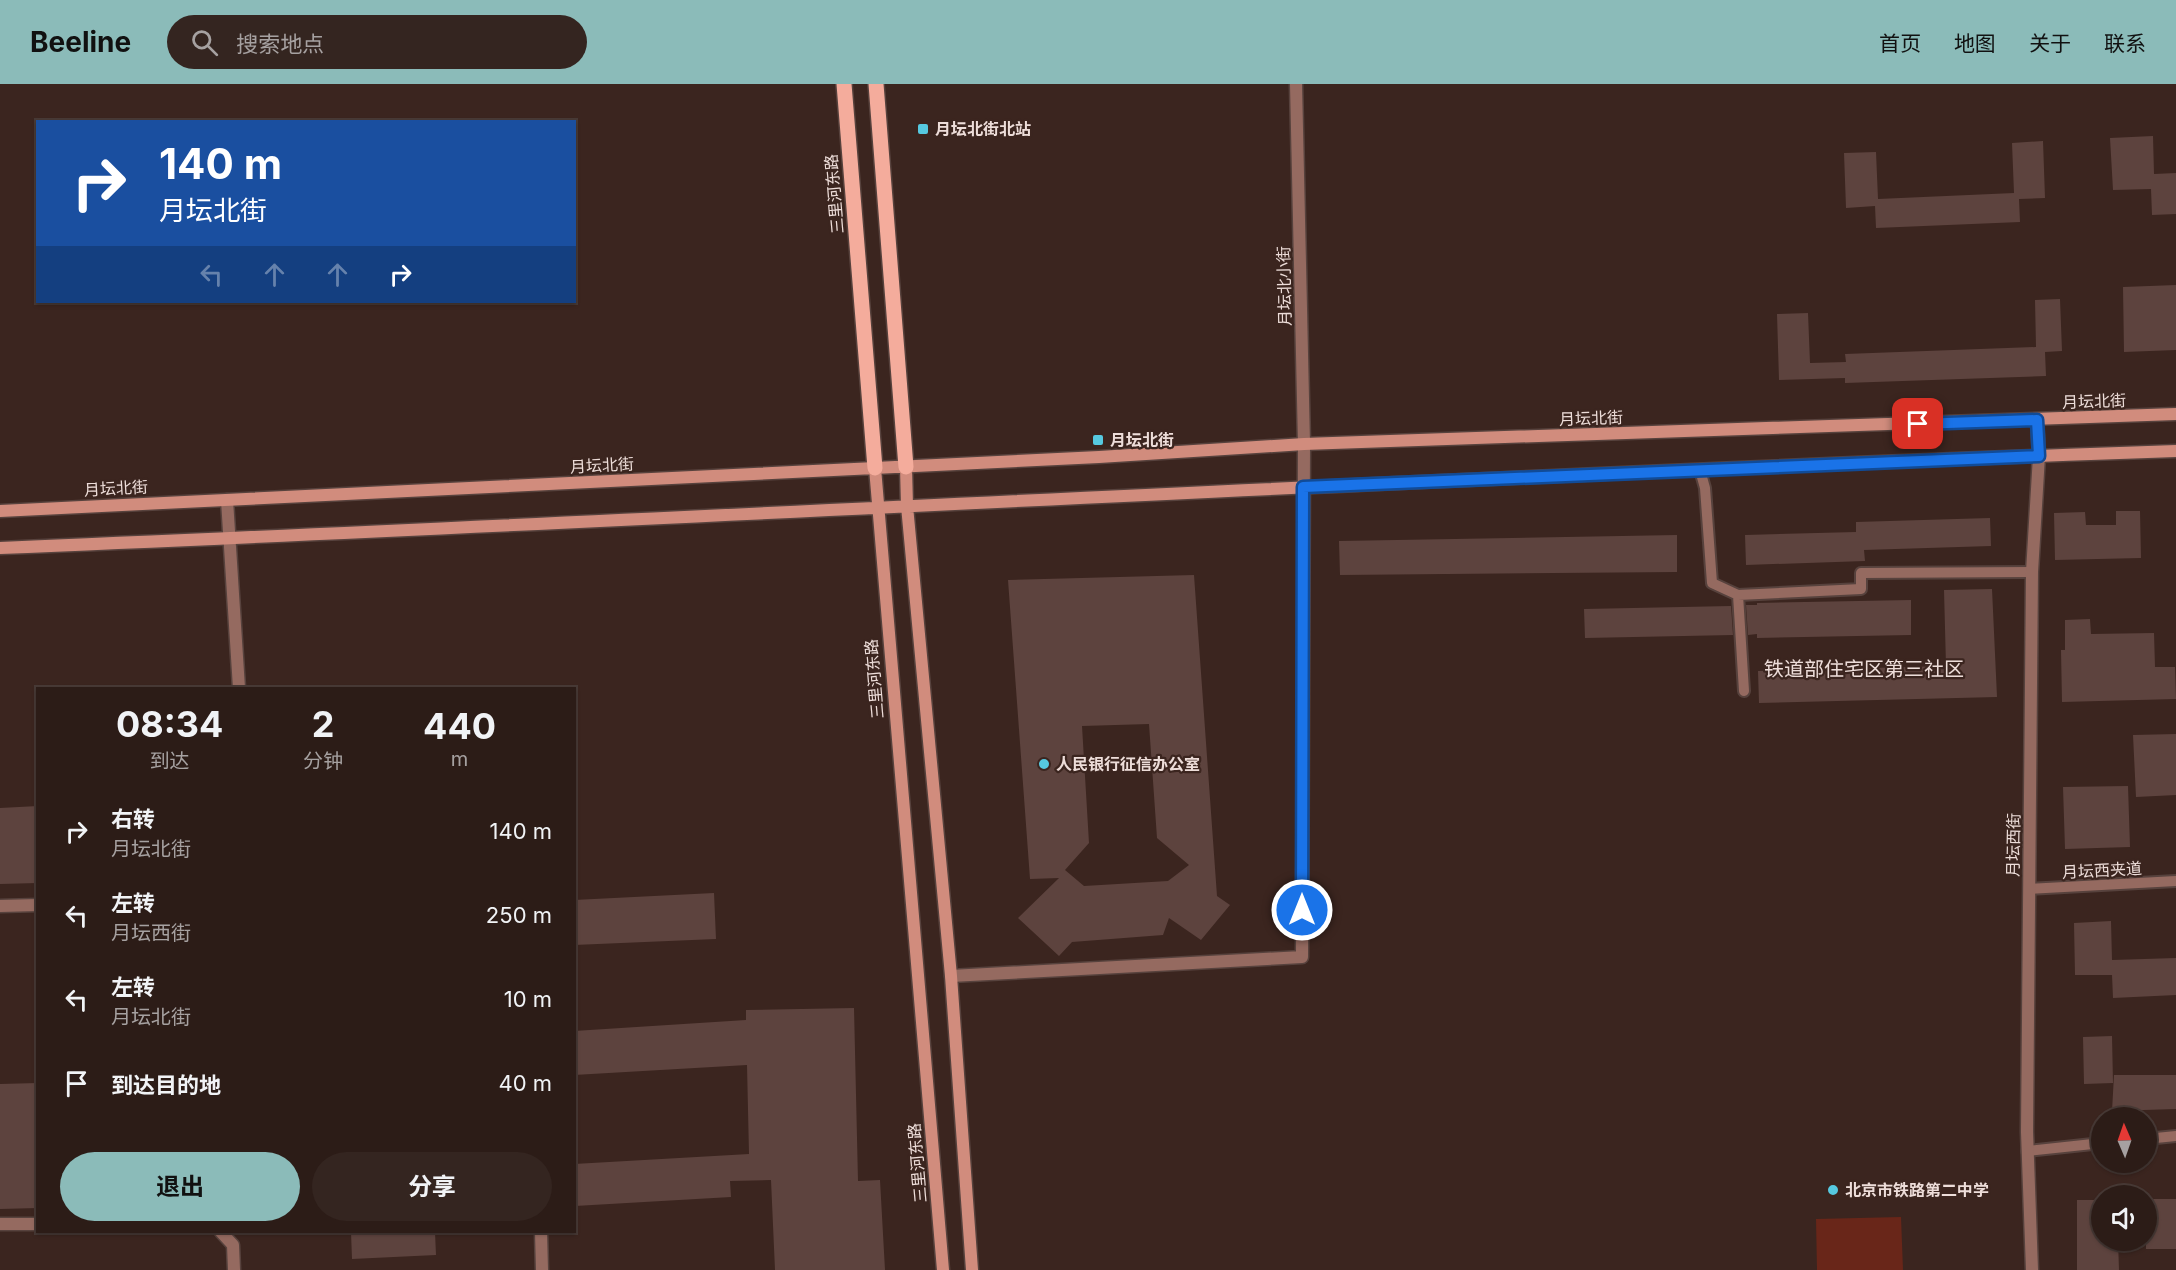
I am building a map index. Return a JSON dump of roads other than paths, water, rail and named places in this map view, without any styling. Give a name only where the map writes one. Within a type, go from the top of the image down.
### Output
[{"type":"main road","name":"三里河东路","points":[[844,84],[943,1270]]},
{"type":"main road","points":[[876,84],[906,467],[907,506],[951,976],[972,1270]]},
{"type":"main road","name":"月坛北街","points":[[0,511],[906,467],[1304,444],[2176,414]]},
{"type":"main road","points":[[0,548],[880,509],[1303,487],[2176,452]]},
{"type":"street","name":"月坛北小街","points":[[951,976],[1302,957],[1304,444],[1296,84]]},
{"type":"street","name":"月坛西街","points":[[2032,1270],[2027,1151],[2032,572],[2039,456],[2037,420]]},
{"type":"street","points":[[227,500],[239,687]]},
{"type":"street","points":[[0,906],[36,905]]},
{"type":"street","points":[[0,1224],[36,1224]]},
{"type":"street","points":[[222,1233],[233,1245],[234,1270]]},
{"type":"street","points":[[541,1233],[542,1270]]},
{"type":"lane","points":[[1700,470],[1705,488],[1712,584],[1738,595],[1861,589],[1861,573],[2032,572]]},
{"type":"lane","points":[[1738,595],[1744,691]]},
{"type":"lane","name":"月坛西夹道","points":[[2029,889],[2176,881]]},
{"type":"lane","points":[[2157,1138],[2176,1136]]},
{"type":"lane","points":[[2027,1151],[2091,1144]]},
{"type":"place","name":"月坛北街北站","points":[[923,129]]},
{"type":"place","name":"月坛北街","points":[[1098,440]]},
{"type":"place","name":"人民银行征信办公室","points":[[1044,764]]},
{"type":"place","name":"北京市铁路第二中学","points":[[1833,1190]]},
{"type":"district","name":"铁道部住宅区第三社区","points":[[1864,669]]}]
